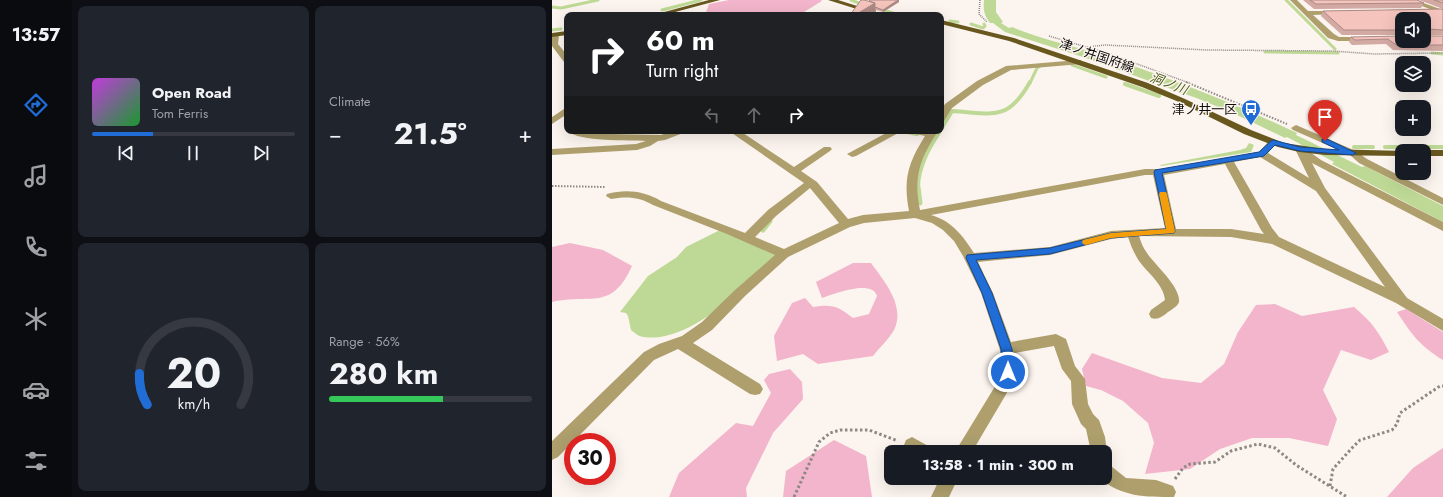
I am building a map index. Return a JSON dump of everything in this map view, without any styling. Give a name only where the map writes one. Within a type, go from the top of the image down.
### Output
[{"type":"main road","points":[[668,12],[717,0]]},
{"type":"main road","points":[[831,0],[873,12]]},
{"type":"main road","name":"津ノ井国府線","points":[[944,23],[963,26],[1078,62],[1165,93],[1256,136],[1273,142],[1296,148],[1340,153],[1395,153]]},
{"type":"main road","points":[[554,35],[564,33]]},
{"type":"main road","points":[[1431,153],[1443,153]]},
{"type":"street","points":[[1293,0],[1331,36],[1338,39],[1374,39]]},
{"type":"street","points":[[1409,0],[1442,12]]},
{"type":"street","points":[[1417,11],[1442,12]]},
{"type":"street","points":[[1307,12],[1346,12]]},
{"type":"street","points":[[554,35],[554,44],[564,56]]},
{"type":"street","points":[[944,113],[948,106],[980,83],[1009,68],[1078,62]]},
{"type":"street","points":[[557,121],[564,113]]},
{"type":"street","points":[[1296,128],[1353,153],[1364,161],[1443,202]]},
{"type":"street","points":[[581,134],[611,137],[657,138],[667,137],[674,134]]},
{"type":"street","points":[[738,134],[811,182],[846,224]]},
{"type":"street","points":[[852,154],[891,134]]},
{"type":"street","points":[[915,214],[910,184],[920,151],[931,134]]},
{"type":"street","points":[[552,152],[637,147],[647,144],[657,138]]},
{"type":"street","points":[[552,452],[649,356],[679,342],[687,340],[706,326],[784,254],[846,224],[869,218],[915,214],[1145,172],[1158,172],[1228,161],[1262,154],[1273,142]]},
{"type":"street","points":[[1296,148],[1320,189],[1402,301]]},
{"type":"street","points":[[1296,148],[1317,162],[1443,227]]},
{"type":"street","points":[[794,171],[827,150]]},
{"type":"street","points":[[1262,154],[1320,189]]},
{"type":"street","points":[[1228,161],[1267,230],[1275,240]]},
{"type":"street","points":[[1158,172],[1171,231]]},
{"type":"street","points":[[747,238],[772,213],[811,182]]},
{"type":"street","points":[[616,195],[645,196],[658,203],[784,254]]},
{"type":"street","points":[[915,214],[936,220],[947,227],[958,238],[970,258],[987,293],[1007,349],[1008,372],[1000,391],[967,445]]},
{"type":"street","points":[[970,258],[1050,251],[1111,236],[1132,233],[1171,231],[1231,233],[1275,240],[1402,301],[1443,326]]},
{"type":"street","points":[[1132,233],[1141,255],[1167,286],[1173,296],[1172,302],[1156,314]]},
{"type":"street","points":[[1007,349],[1056,340],[1061,343],[1069,368],[1078,379],[1080,404],[1087,419],[1093,425],[1098,445]]},
{"type":"street","points":[[679,342],[755,389]]},
{"type":"street","points":[[940,497],[946,485]]},
{"type":"street","points":[[1112,485],[1122,495],[1133,496],[1147,490],[1159,489],[1167,492]]},
{"type":"path","points":[[980,0],[979,14],[1001,38]]},
{"type":"path","points":[[1049,36],[1087,47],[1195,85],[1296,128]]},
{"type":"path","points":[[1087,47],[1106,45],[1206,50],[1332,51],[1344,53],[1443,53]]},
{"type":"path","points":[[552,186],[617,187],[623,189],[616,195]]},
{"type":"path","points":[[1330,486],[1333,469],[1360,440],[1392,430],[1397,424],[1400,413],[1440,386],[1443,386]]},
{"type":"path","points":[[794,497],[819,442],[830,433],[840,430],[869,430],[909,445]]},
{"type":"path","points":[[1167,492],[1184,468],[1190,464],[1215,462],[1231,451],[1258,444],[1275,448],[1296,465],[1347,497]]},
{"type":"shaded area","points":[[729,0],[822,1],[804,12],[706,12],[709,4]]},
{"type":"shaded area","points":[[570,243],[603,250],[632,266],[616,290],[608,295],[599,298],[552,302],[552,247]]},
{"type":"shaded area","points":[[853,263],[871,263],[892,294],[897,312],[897,321],[894,330],[889,337],[873,356],[818,364],[803,354],[777,361],[774,336],[792,303],[805,298],[813,307],[830,306],[839,308],[853,318],[869,314],[877,296],[874,291],[861,288],[852,289],[822,298],[816,282]]},
{"type":"shaded area","points":[[1275,304],[1302,316],[1354,307],[1374,327],[1382,338],[1389,352],[1371,360],[1341,350],[1323,390],[1337,419],[1328,446],[1289,438],[1252,438],[1220,449],[1190,469],[1145,474],[1154,443],[1148,423],[1123,401],[1101,390],[1086,386],[1082,369],[1092,353],[1162,378],[1201,383],[1224,364],[1238,332],[1256,305]]},
{"type":"shaded area","points":[[1406,309],[1443,332],[1443,360],[1422,345],[1407,327],[1397,312]]},
{"type":"shaded area","points":[[790,369],[802,382],[803,399],[773,433],[746,488],[747,497],[669,497],[679,473],[736,423],[753,426],[771,393],[764,380],[769,374]]},
{"type":"shaded area","points":[[834,440],[866,456],[872,497],[783,497],[786,471]]},
{"type":"shaded area","points":[[1443,448],[1443,497],[1387,497],[1413,468]]},
{"type":"water","name":"洞ノ川","points":[[984,0],[996,0],[996,12],[1003,22],[1001,23],[1009,28],[1012,27],[1099,54],[1199,90],[1297,133],[1296,135],[1362,167],[1365,166],[1443,206],[1443,222],[1332,164],[1334,162],[1287,137],[1285,138],[1235,114],[1199,99],[1083,57],[1005,32],[993,23],[990,23],[988,20],[984,12]]},
{"type":"water","points":[[1249,143],[1254,145],[1251,152],[1160,165],[1240,150],[1246,148]]},
{"type":"water","points":[[720,230],[753,243],[779,257],[716,310],[698,322],[680,331],[662,337],[642,337],[631,330],[628,316],[626,313],[620,312],[648,276],[677,257],[686,247]]},
{"type":"building","points":[[861,0],[875,3],[860,12],[852,12]]},
{"type":"building","points":[[898,0],[883,10],[875,7],[875,3],[869,1]]},
{"type":"building","points":[[1310,0],[1417,0],[1424,3],[1316,4]]},
{"type":"building","points":[[1434,0],[1443,0],[1443,3]]},
{"type":"building","points":[[1443,9],[1443,30],[1431,29],[1431,12],[1395,12],[1395,30],[1344,30],[1323,11]]},
{"type":"building","points":[[1395,36],[1395,44],[1388,39],[1355,40],[1351,37]]},
{"type":"building","points":[[1431,36],[1443,36],[1443,45],[1431,45]]},
{"type":"waterway","points":[[552,7],[561,8],[598,0]]},
{"type":"waterway","points":[[662,10],[701,0]]},
{"type":"waterway","points":[[851,0],[859,3]]},
{"type":"waterway","points":[[1286,0],[1335,49]]},
{"type":"waterway","points":[[883,10],[890,12]]},
{"type":"waterway","points":[[950,21],[958,22]]},
{"type":"waterway","points":[[971,24],[983,28],[985,26],[984,24]]},
{"type":"waterway","points":[[552,30],[561,29]]},
{"type":"waterway","points":[[1265,52],[1338,53]]},
{"type":"waterway","points":[[1432,53],[1443,54]]},
{"type":"waterway","points":[[1072,65],[1106,77]]},
{"type":"waterway","points":[[1030,83],[1037,68],[1039,67]]},
{"type":"waterway","points":[[944,124],[952,111],[988,114],[1006,110],[1022,95],[1030,82]]},
{"type":"waterway","points":[[1125,84],[1159,96]]},
{"type":"waterway","points":[[918,187],[918,180],[922,165],[938,134]]},
{"type":"waterway","points":[[1354,147],[1373,147]]},
{"type":"waterway","points":[[1385,147],[1443,147]]},
{"type":"waterway","points":[[918,187],[920,203]]},
{"type":"waterway","points":[[763,230],[770,221]]},
{"type":"slow traffic","points":[[1086,242],[1111,236],[1171,231],[1163,194]]},
{"type":"place","name":"津ノ井一区","points":[[1251,126]]},
{"type":"route","points":[[1008,372],[1007,349],[987,293],[970,258],[1050,251],[1111,236],[1171,231],[1158,172],[1177,170],[1262,154],[1273,142],[1300,149],[1353,153],[1325,141]]}]
